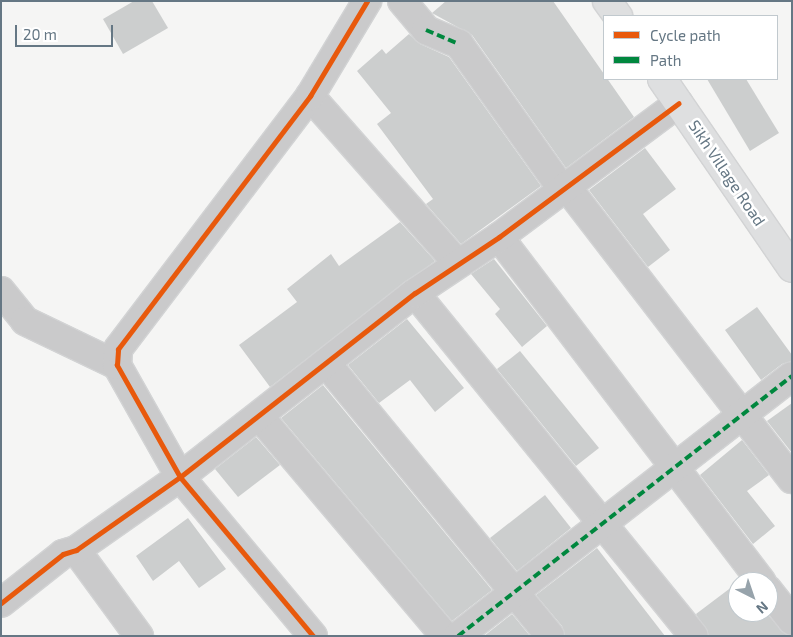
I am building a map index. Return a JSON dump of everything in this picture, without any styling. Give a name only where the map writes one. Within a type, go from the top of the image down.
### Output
[{"type":"main road","points":[[607,1],[617,15]]},
{"type":"main road","name":"Sikh Village Road","points":[[663,80],[792,268]]},
{"type":"street","points":[[313,636],[180,477],[118,365],[118,350],[310,96],[367,1]]},
{"type":"street","points":[[402,1],[426,30],[459,44],[564,188],[792,479]]},
{"type":"street","points":[[310,96],[457,263]]},
{"type":"street","points":[[1,604],[63,554],[76,550],[180,477],[415,293],[457,263],[499,237],[679,104]]},
{"type":"street","points":[[499,237],[754,572]]},
{"type":"street","points":[[1,291],[25,321],[118,365]]},
{"type":"street","points":[[415,293],[694,636]]},
{"type":"street","points":[[326,363],[550,636]]},
{"type":"street","points":[[458,636],[792,376]]},
{"type":"street","points":[[259,416],[445,636]]},
{"type":"street","points":[[76,550],[139,636]]},
{"type":"street","points":[[778,603],[792,622]]},
{"type":"building","points":[[134,1],[152,1],[168,28],[123,54],[103,19]]},
{"type":"building","points":[[446,1],[553,1],[603,73],[603,80],[608,80],[634,117],[566,168],[472,35],[432,13]]},
{"type":"building","points":[[409,34],[420,44],[449,57],[541,186],[461,244],[426,204],[433,199],[377,124],[391,113],[357,71],[382,49],[386,54]]},
{"type":"building","points":[[708,80],[747,80],[779,133],[750,151]]},
{"type":"building","points":[[645,148],[676,189],[643,214],[670,250],[648,267],[589,190]]},
{"type":"building","points":[[400,222],[435,261],[270,387],[239,345],[297,302],[287,289],[331,254],[339,266]]},
{"type":"building","points":[[494,259],[547,326],[522,347],[495,314],[500,309],[471,274]]},
{"type":"building","points":[[757,307],[792,355],[792,361],[782,364],[761,380],[725,330]]},
{"type":"building","points":[[407,319],[464,388],[435,412],[410,380],[379,403],[348,365]]},
{"type":"building","points":[[520,351],[599,448],[576,466],[497,369]]},
{"type":"building","points":[[323,385],[492,590],[452,621],[281,418]]},
{"type":"building","points":[[792,403],[792,453],[767,421]]},
{"type":"building","points":[[256,437],[280,465],[238,497],[215,469]]},
{"type":"building","points":[[742,440],[769,475],[747,491],[775,526],[753,544],[700,475]]},
{"type":"building","points":[[545,495],[571,528],[517,571],[490,538]]},
{"type":"building","points":[[188,518],[226,569],[199,588],[179,561],[153,581],[136,556]]},
{"type":"building","points":[[597,548],[665,636],[565,636],[562,626],[536,595]]},
{"type":"building","points":[[728,590],[728,622],[775,622],[788,636],[709,636],[696,614]]},
{"type":"building","points":[[512,614],[530,636],[484,636]]},
{"type":"marked path","points":[[426,30],[459,44]]},
{"type":"marked path","points":[[458,636],[792,376]]},
{"type":"cycle path","points":[[313,636],[180,477],[117,365],[118,349],[310,96],[367,1]]},
{"type":"cycle path","points":[[1,603],[63,554],[76,550],[180,477],[415,293],[499,237],[679,103]]}]
